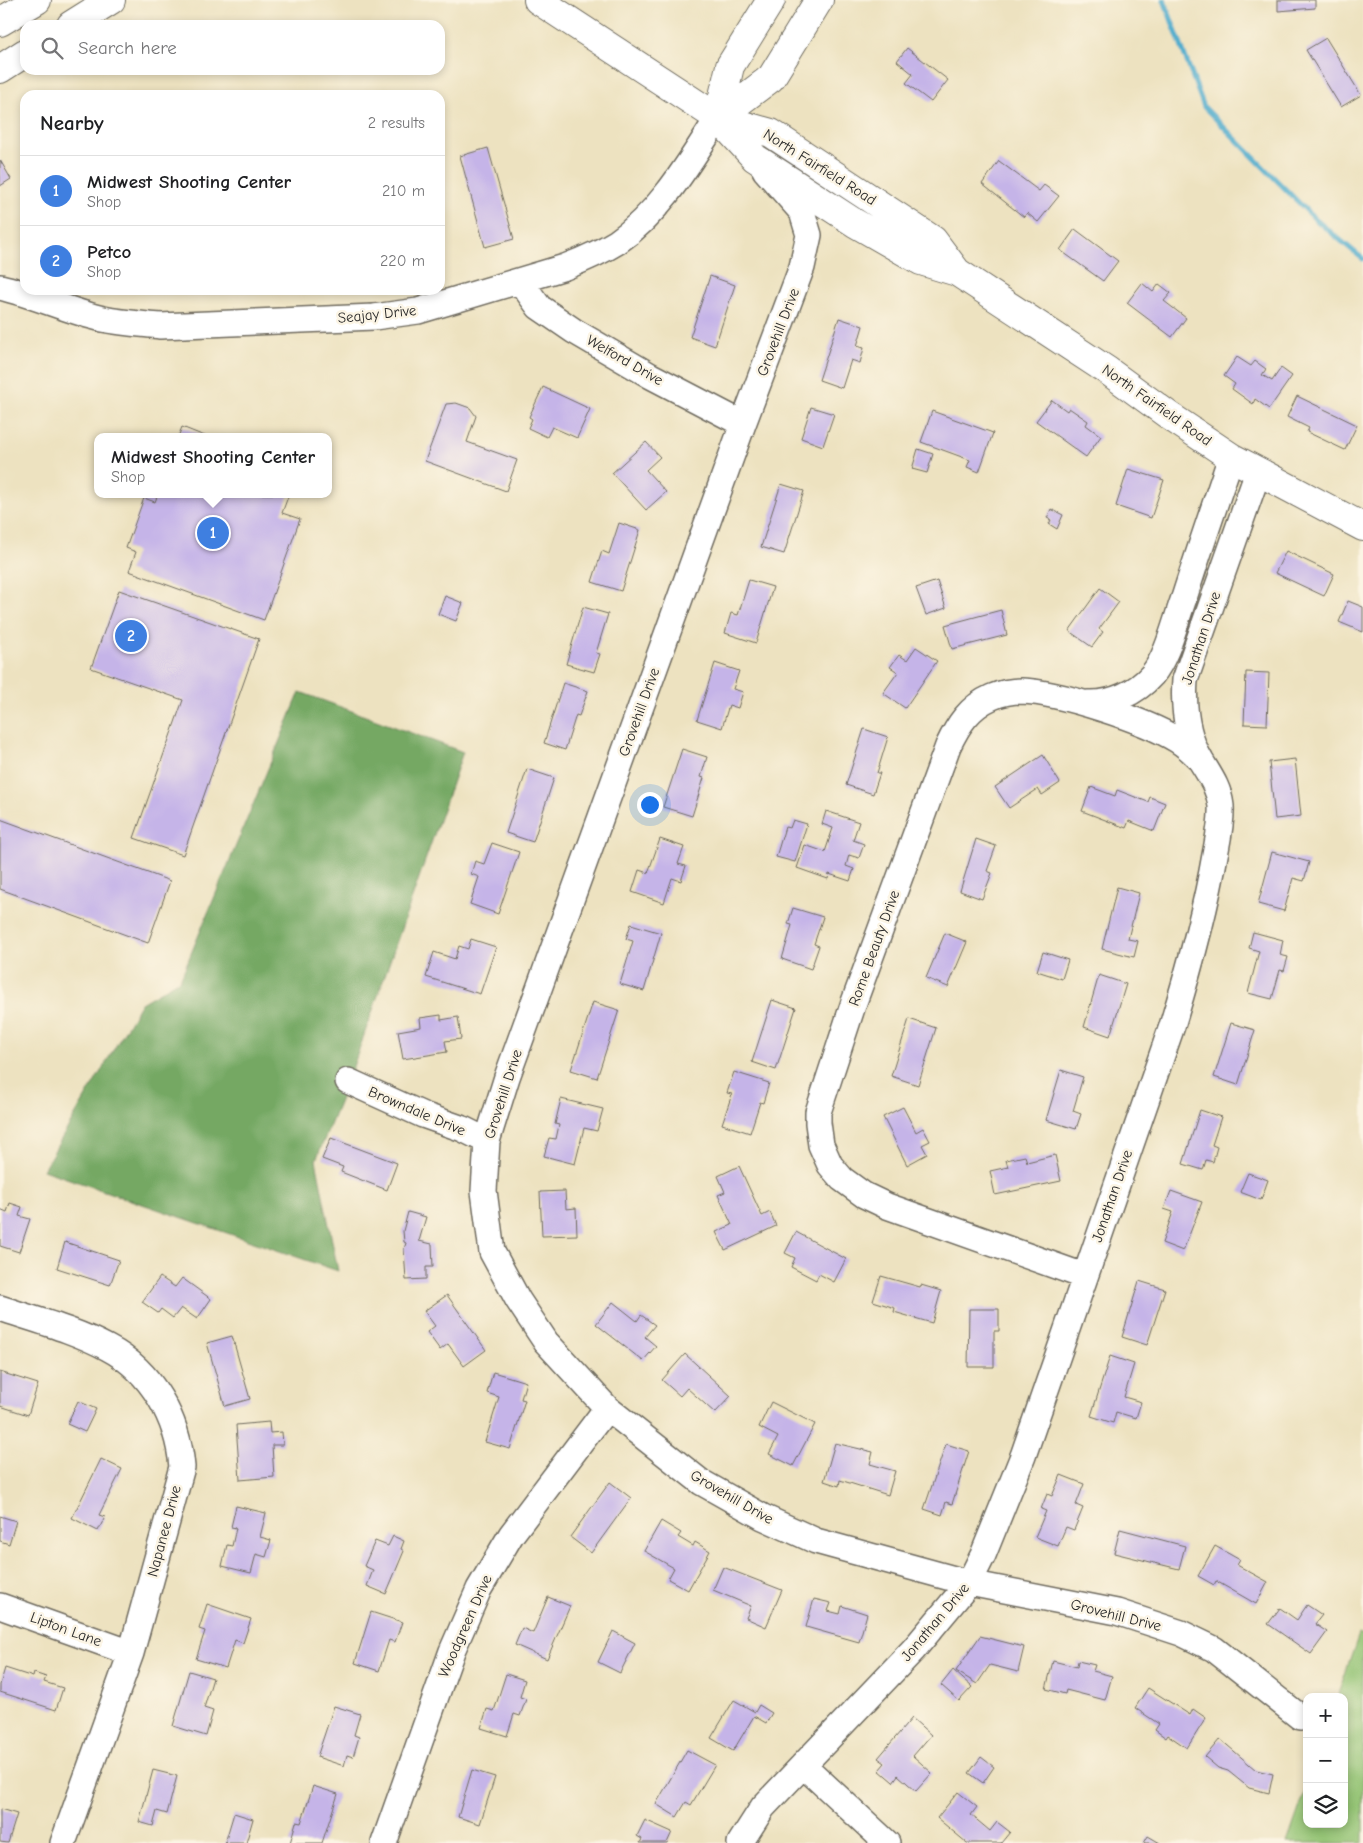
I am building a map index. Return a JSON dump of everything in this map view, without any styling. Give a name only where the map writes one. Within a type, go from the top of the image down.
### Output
[{"type":"main road","points":[[0,22],[37,0]]},
{"type":"main road","points":[[79,20],[112,0]]},
{"type":"main road","name":"North Fairfield Road","points":[[538,0],[718,118],[755,158],[855,223],[921,261],[957,272],[1108,370],[1170,417],[1231,457],[1363,527]]},
{"type":"main road","points":[[718,118],[730,66],[771,0]]},
{"type":"main road","points":[[718,118],[771,78],[819,0]]},
{"type":"main road","points":[[0,69],[20,56]]},
{"type":"main road","name":"North Fairfield Road","points":[[718,118],[771,133],[933,240],[957,272]]},
{"type":"street","name":"Seajay Drive","points":[[35,295],[101,319],[130,324],[160,326],[374,317],[418,311],[565,267],[589,258],[617,241],[639,223],[686,168],[718,118]]},
{"type":"street","name":"Grovehill Drive","points":[[755,158],[802,212],[808,235],[802,267],[743,424],[507,1076],[487,1141],[484,1191],[492,1252],[518,1300],[546,1342],[607,1408],[701,1482],[763,1516],[816,1541],[969,1583],[1117,1612],[1181,1633],[1214,1649],[1300,1717]]},
{"type":"street","name":"Welford Drive","points":[[520,281],[539,307],[574,332],[651,376],[743,424]]},
{"type":"street","name":"Jonathan Drive","points":[[1080,703],[1103,702],[1125,696],[1143,684],[1158,666],[1176,621],[1231,457]]},
{"type":"street","name":"Jonathan Drive","points":[[740,1843],[763,1806],[914,1649],[969,1583],[983,1555],[1023,1456],[1172,1026],[1190,966],[1211,882],[1221,806],[1215,783],[1193,744],[1187,723],[1184,701],[1185,680],[1258,472]]},
{"type":"street","name":"Rome Beauty Drive","points":[[1084,1276],[887,1206],[864,1195],[842,1179],[830,1165],[821,1145],[818,1123],[821,1100],[854,1002],[948,746],[958,726],[967,714],[993,696],[1007,692],[1032,692],[1080,703],[1119,715],[1167,734],[1186,746],[1201,761]]},
{"type":"street","name":"Browndale Drive","points":[[348,1081],[487,1141]]},
{"type":"street","name":"Napanee Drive","points":[[0,1308],[91,1339],[130,1363],[152,1386],[169,1414],[175,1428],[182,1467],[132,1653],[63,1843]]},
{"type":"street","name":"Woodgreen Drive","points":[[384,1843],[452,1651],[479,1589],[511,1535],[607,1408]]},
{"type":"street","name":"Lipton Lane","points":[[0,1606],[132,1653]]},
{"type":"street","points":[[803,1765],[888,1843]]},
{"type":"green space","points":[[300,692],[463,752],[348,1081],[316,1160],[338,1271],[43,1170],[141,1003],[180,980]]},
{"type":"green space","points":[[1359,1634],[1363,1636],[1363,1843],[1287,1843],[1303,1797],[1303,1828],[1348,1828],[1348,1693],[1338,1693]]},
{"type":"building","points":[[1278,0],[1315,0],[1315,8],[1278,11]]},
{"type":"building","points":[[1326,38],[1361,95],[1341,107],[1306,50]]},
{"type":"building","points":[[907,48],[948,80],[931,102],[906,83],[913,74],[897,61]]},
{"type":"building","points":[[488,148],[514,239],[485,247],[460,156]]},
{"type":"building","points":[[0,160],[11,179],[0,186]]},
{"type":"building","points":[[999,161],[1039,191],[1044,185],[1059,196],[1038,222],[1027,213],[1024,217],[982,184]]},
{"type":"building","points":[[1075,229],[1118,261],[1103,281],[1060,250]]},
{"type":"building","points":[[710,276],[735,285],[715,346],[690,337]]},
{"type":"building","points":[[1142,283],[1153,292],[1159,284],[1171,293],[1164,301],[1186,318],[1172,337],[1127,303]]},
{"type":"building","points":[[839,318],[863,326],[857,346],[864,348],[860,363],[851,360],[842,388],[819,380]]},
{"type":"building","points":[[1237,357],[1251,366],[1255,361],[1266,369],[1262,375],[1272,381],[1281,368],[1292,376],[1269,409],[1255,399],[1253,404],[1232,389],[1235,384],[1224,376]]},
{"type":"building","points":[[543,387],[590,409],[577,438],[552,427],[547,437],[528,428],[532,419],[529,417]]},
{"type":"building","points":[[1297,396],[1357,425],[1345,450],[1307,432],[1309,428],[1287,417]]},
{"type":"building","points":[[1052,400],[1067,411],[1069,408],[1088,421],[1086,425],[1101,436],[1086,457],[1036,421]]},
{"type":"building","points":[[456,403],[470,408],[476,416],[467,442],[517,460],[506,491],[425,461],[446,404]]},
{"type":"building","points":[[811,407],[834,414],[823,446],[801,438]]},
{"type":"building","points":[[932,411],[993,433],[979,472],[967,467],[970,460],[921,442]]},
{"type":"building","points":[[182,427],[197,433],[180,433]]},
{"type":"building","points":[[646,442],[660,457],[646,470],[666,492],[646,510],[612,473]]},
{"type":"building","points":[[918,449],[933,454],[927,473],[912,469]]},
{"type":"building","points":[[1128,469],[1164,480],[1151,518],[1116,506]]},
{"type":"building","points":[[781,484],[804,491],[784,554],[761,547]]},
{"type":"building","points":[[144,498],[155,502],[156,498],[288,498],[282,513],[300,519],[264,620],[129,571],[136,552],[126,548]]},
{"type":"building","points":[[1051,509],[1063,515],[1057,529],[1049,524],[1051,520],[1047,518]]},
{"type":"building","points":[[619,523],[640,530],[621,591],[592,582],[602,551],[609,554]]},
{"type":"building","points":[[1286,551],[1334,574],[1324,596],[1275,573]]},
{"type":"building","points":[[749,580],[773,587],[756,643],[725,633],[731,613],[738,615]]},
{"type":"building","points":[[937,581],[946,608],[926,615],[916,588]]},
{"type":"building","points":[[1100,588],[1119,602],[1099,629],[1103,632],[1092,647],[1069,631]]},
{"type":"building","points":[[119,590],[259,639],[183,855],[134,838],[183,700],[91,668]]},
{"type":"building","points":[[445,596],[463,603],[456,621],[438,614]]},
{"type":"building","points":[[1348,601],[1363,607],[1363,632],[1339,622]]},
{"type":"building","points":[[583,607],[608,614],[596,653],[600,654],[594,672],[566,664]]},
{"type":"building","points":[[1001,610],[1007,635],[952,649],[945,625]]},
{"type":"building","points":[[916,647],[937,661],[905,708],[883,693],[898,672],[890,667],[899,655],[907,660]]},
{"type":"building","points":[[715,663],[739,671],[733,689],[743,692],[738,708],[729,705],[722,728],[697,720]]},
{"type":"building","points":[[1246,672],[1269,673],[1267,725],[1244,724]]},
{"type":"building","points":[[563,683],[588,691],[579,716],[576,715],[565,750],[544,743]]},
{"type":"building","points":[[864,729],[888,737],[873,794],[846,785]]},
{"type":"building","points":[[682,749],[707,757],[701,777],[704,778],[692,816],[663,807]]},
{"type":"building","points":[[1043,755],[1060,783],[1042,795],[1038,789],[1009,808],[995,787]]},
{"type":"building","points":[[1295,759],[1301,816],[1275,819],[1269,762]]},
{"type":"building","points":[[527,769],[554,778],[533,842],[506,833]]},
{"type":"building","points":[[1091,787],[1115,796],[1117,790],[1148,802],[1150,797],[1165,803],[1154,831],[1129,821],[1126,828],[1082,811]]},
{"type":"building","points":[[826,811],[859,822],[853,840],[864,844],[859,858],[849,855],[846,866],[854,869],[850,881],[829,874],[828,879],[797,868],[805,845],[825,852],[833,828],[822,824]]},
{"type":"building","points":[[0,819],[170,881],[148,943],[0,889]]},
{"type":"building","points":[[793,820],[807,824],[795,862],[776,857],[785,827],[790,828]]},
{"type":"building","points":[[660,839],[684,847],[678,864],[686,866],[681,881],[672,878],[664,903],[632,892],[639,870],[648,873]]},
{"type":"building","points":[[976,839],[996,846],[987,871],[992,873],[982,899],[960,891]]},
{"type":"building","points":[[492,843],[519,852],[498,914],[470,904],[479,877],[471,874],[475,861],[484,864]]},
{"type":"building","points":[[1272,852],[1309,862],[1304,881],[1293,878],[1284,911],[1258,904]]},
{"type":"building","points":[[1117,887],[1139,893],[1128,939],[1138,941],[1134,957],[1102,949]]},
{"type":"building","points":[[793,908],[823,917],[814,944],[819,946],[811,969],[782,959],[792,925],[788,924]]},
{"type":"building","points":[[631,924],[661,933],[644,991],[620,984],[633,941],[626,939]]},
{"type":"building","points":[[1253,932],[1283,940],[1280,955],[1288,957],[1284,971],[1280,970],[1272,999],[1248,993],[1259,951],[1249,948]]},
{"type":"building","points":[[945,933],[967,942],[948,987],[926,978]]},
{"type":"building","points":[[471,939],[496,947],[480,994],[426,977],[434,952],[455,959],[459,946],[468,949]]},
{"type":"building","points":[[1043,952],[1068,960],[1062,979],[1037,971]]},
{"type":"building","points":[[1099,975],[1126,984],[1110,1036],[1084,1027]]},
{"type":"building","points":[[772,1000],[796,1008],[776,1070],[752,1062]]},
{"type":"building","points":[[593,1002],[619,1010],[597,1078],[571,1070]]},
{"type":"building","points":[[441,1015],[441,1020],[458,1017],[461,1039],[445,1041],[447,1052],[403,1059],[398,1031],[421,1027],[420,1018]]},
{"type":"building","points":[[909,1019],[936,1028],[918,1085],[891,1076]]},
{"type":"building","points":[[1231,1023],[1255,1030],[1238,1085],[1214,1077]]},
{"type":"building","points":[[1061,1070],[1083,1077],[1073,1111],[1081,1114],[1076,1129],[1046,1120]]},
{"type":"building","points":[[734,1072],[769,1083],[763,1103],[760,1102],[750,1133],[722,1124],[732,1094],[727,1093]]},
{"type":"building","points":[[561,1099],[603,1109],[597,1131],[584,1128],[575,1164],[544,1156],[549,1138],[556,1139],[559,1125],[555,1124]]},
{"type":"building","points":[[903,1107],[916,1132],[923,1128],[930,1141],[922,1145],[927,1154],[907,1165],[883,1117]]},
{"type":"building","points":[[1200,1110],[1221,1117],[1212,1145],[1217,1147],[1213,1162],[1206,1160],[1203,1170],[1183,1164]]},
{"type":"building","points":[[331,1138],[397,1163],[387,1190],[341,1172],[343,1167],[322,1159]]},
{"type":"building","points":[[1055,1155],[1061,1181],[995,1195],[990,1171],[1008,1167],[1006,1160],[1025,1156],[1027,1162]]},
{"type":"building","points":[[739,1166],[762,1216],[770,1212],[776,1226],[725,1250],[716,1232],[732,1225],[718,1195],[725,1192],[718,1176]]},
{"type":"building","points":[[1248,1173],[1268,1180],[1261,1200],[1240,1192]]},
{"type":"building","points":[[565,1191],[566,1209],[576,1208],[577,1235],[542,1236],[540,1192]]},
{"type":"building","points":[[1171,1191],[1202,1202],[1183,1251],[1162,1243],[1173,1212],[1164,1209]]},
{"type":"building","points":[[10,1203],[22,1207],[19,1216],[30,1219],[19,1252],[0,1246],[0,1209],[7,1212]]},
{"type":"building","points":[[408,1212],[426,1217],[419,1241],[432,1244],[433,1267],[426,1267],[426,1279],[406,1280],[404,1249],[406,1243],[404,1242],[403,1231]]},
{"type":"building","points":[[796,1232],[846,1259],[834,1282],[819,1274],[816,1280],[791,1267],[795,1258],[785,1253]]},
{"type":"building","points":[[65,1242],[119,1260],[110,1285],[57,1268]]},
{"type":"building","points":[[881,1276],[941,1291],[932,1323],[894,1312],[895,1308],[873,1301]]},
{"type":"building","points":[[160,1277],[175,1287],[182,1278],[211,1299],[197,1319],[181,1308],[173,1318],[161,1309],[158,1313],[142,1302]]},
{"type":"building","points":[[1139,1281],[1165,1289],[1147,1345],[1122,1337]]},
{"type":"building","points":[[447,1295],[486,1350],[464,1366],[448,1344],[440,1350],[427,1332],[435,1326],[424,1311]]},
{"type":"building","points":[[613,1302],[637,1321],[641,1315],[655,1325],[645,1337],[656,1346],[643,1361],[596,1324]]},
{"type":"building","points":[[969,1309],[999,1309],[999,1331],[994,1331],[994,1367],[968,1367]]},
{"type":"building","points":[[232,1336],[250,1399],[225,1406],[207,1343]]},
{"type":"building","points":[[685,1354],[731,1396],[715,1413],[687,1388],[680,1396],[662,1380]]},
{"type":"building","points":[[1110,1356],[1134,1364],[1124,1397],[1141,1402],[1136,1418],[1116,1412],[1113,1423],[1091,1416]]},
{"type":"building","points":[[0,1372],[38,1384],[28,1415],[0,1406]]},
{"type":"building","points":[[493,1372],[526,1382],[521,1399],[525,1400],[510,1449],[485,1442],[499,1397],[487,1393]]},
{"type":"building","points":[[78,1401],[96,1409],[85,1432],[67,1424]]},
{"type":"building","points":[[771,1402],[815,1424],[793,1466],[769,1454],[778,1437],[759,1427]]},
{"type":"building","points":[[269,1422],[270,1433],[282,1432],[283,1445],[272,1445],[274,1477],[240,1480],[236,1425]]},
{"type":"building","points":[[835,1443],[873,1452],[870,1464],[895,1471],[888,1495],[840,1480],[839,1486],[824,1481]]},
{"type":"building","points":[[946,1444],[969,1451],[952,1504],[946,1502],[942,1515],[924,1509]]},
{"type":"building","points":[[101,1459],[122,1469],[99,1515],[105,1517],[98,1531],[72,1518]]},
{"type":"building","points":[[1061,1475],[1084,1484],[1076,1505],[1083,1508],[1074,1530],[1066,1527],[1058,1546],[1035,1537],[1046,1511],[1041,1509],[1047,1494],[1052,1496]]},
{"type":"building","points":[[610,1482],[631,1498],[591,1553],[570,1537]]},
{"type":"building","points":[[236,1506],[266,1513],[260,1537],[271,1540],[266,1557],[256,1554],[251,1573],[222,1566],[227,1545],[232,1546],[236,1528],[231,1527]]},
{"type":"building","points":[[0,1516],[16,1521],[9,1544],[0,1541]]},
{"type":"building","points":[[661,1521],[681,1533],[678,1537],[693,1546],[695,1542],[710,1551],[688,1590],[668,1579],[674,1568],[644,1551]]},
{"type":"building","points":[[1120,1529],[1185,1546],[1179,1569],[1114,1553]]},
{"type":"building","points":[[393,1536],[404,1541],[401,1549],[404,1551],[386,1594],[367,1586],[373,1570],[364,1566],[375,1541],[388,1546]]},
{"type":"building","points":[[1215,1546],[1240,1560],[1237,1565],[1268,1582],[1256,1604],[1216,1581],[1214,1585],[1198,1576]]},
{"type":"building","points":[[723,1567],[782,1590],[766,1627],[746,1618],[751,1606],[713,1590]]},
{"type":"building","points":[[548,1597],[570,1606],[547,1659],[515,1645],[522,1628],[533,1633]]},
{"type":"building","points":[[814,1599],[831,1603],[828,1611],[840,1614],[842,1606],[867,1614],[859,1642],[806,1627]]},
{"type":"building","points":[[207,1604],[251,1619],[243,1643],[235,1640],[226,1668],[196,1659],[205,1631],[199,1629]]},
{"type":"building","points":[[1307,1605],[1322,1615],[1315,1624],[1327,1632],[1311,1654],[1268,1624],[1280,1608],[1297,1620]]},
{"type":"building","points":[[371,1612],[402,1622],[395,1642],[389,1640],[379,1671],[355,1663]]},
{"type":"building","points":[[613,1631],[635,1643],[620,1673],[598,1662]]},
{"type":"building","points":[[980,1636],[1024,1647],[1018,1672],[990,1665],[977,1684],[956,1671]]},
{"type":"building","points":[[1053,1661],[1077,1667],[1078,1661],[1095,1665],[1093,1671],[1112,1676],[1105,1700],[1066,1690],[1065,1694],[1046,1689]]},
{"type":"building","points":[[5,1668],[33,1677],[34,1673],[46,1677],[44,1682],[63,1688],[56,1710],[0,1692]]},
{"type":"building","points":[[953,1670],[972,1687],[959,1701],[941,1685]]},
{"type":"building","points":[[189,1671],[213,1678],[204,1708],[213,1711],[206,1736],[173,1726]]},
{"type":"building","points":[[506,1674],[525,1680],[520,1697],[526,1699],[520,1716],[514,1714],[507,1736],[481,1728],[487,1709],[494,1711]]},
{"type":"building","points":[[1148,1688],[1190,1715],[1193,1709],[1206,1718],[1187,1748],[1168,1735],[1166,1738],[1155,1730],[1159,1724],[1135,1708]]},
{"type":"building","points":[[734,1700],[755,1712],[759,1705],[772,1713],[766,1723],[754,1716],[733,1751],[711,1738]]},
{"type":"building","points":[[334,1706],[360,1714],[354,1735],[359,1737],[353,1757],[347,1755],[344,1766],[317,1757]]},
{"type":"building","points":[[912,1718],[931,1735],[913,1756],[932,1773],[916,1791],[898,1775],[893,1782],[879,1770],[885,1763],[878,1758]]},
{"type":"building","points":[[1220,1739],[1256,1770],[1273,1774],[1269,1793],[1249,1788],[1228,1771],[1218,1768],[1205,1757]]},
{"type":"building","points":[[687,1750],[715,1765],[691,1805],[686,1802],[677,1817],[656,1804]]},
{"type":"building","points":[[981,1757],[994,1767],[983,1783],[969,1773]]},
{"type":"building","points":[[153,1770],[177,1776],[167,1814],[157,1811],[153,1826],[139,1822]]},
{"type":"building","points":[[472,1770],[495,1777],[480,1824],[458,1817]]},
{"type":"building","points":[[313,1786],[338,1794],[322,1843],[290,1843],[296,1822],[301,1823]]},
{"type":"building","points":[[958,1792],[977,1807],[971,1815],[990,1831],[997,1822],[1010,1832],[1001,1843],[967,1843],[937,1818]]},
{"type":"building","points":[[0,1809],[17,1814],[8,1843],[0,1842]]},
{"type":"building","points":[[234,1813],[253,1819],[246,1843],[225,1843]]},
{"type":"building","points":[[645,1820],[672,1832],[667,1843],[640,1843],[642,1839],[637,1836]]},
{"type":"building","points":[[1148,1836],[1160,1843],[1144,1843]]},
{"type":"waterway","points":[[1164,0],[1204,107],[1316,220],[1363,259]]},
{"type":"place","name":"Midwest Shooting Center","points":[[213,533]]},
{"type":"place","name":"Petco","points":[[131,636]]}]
